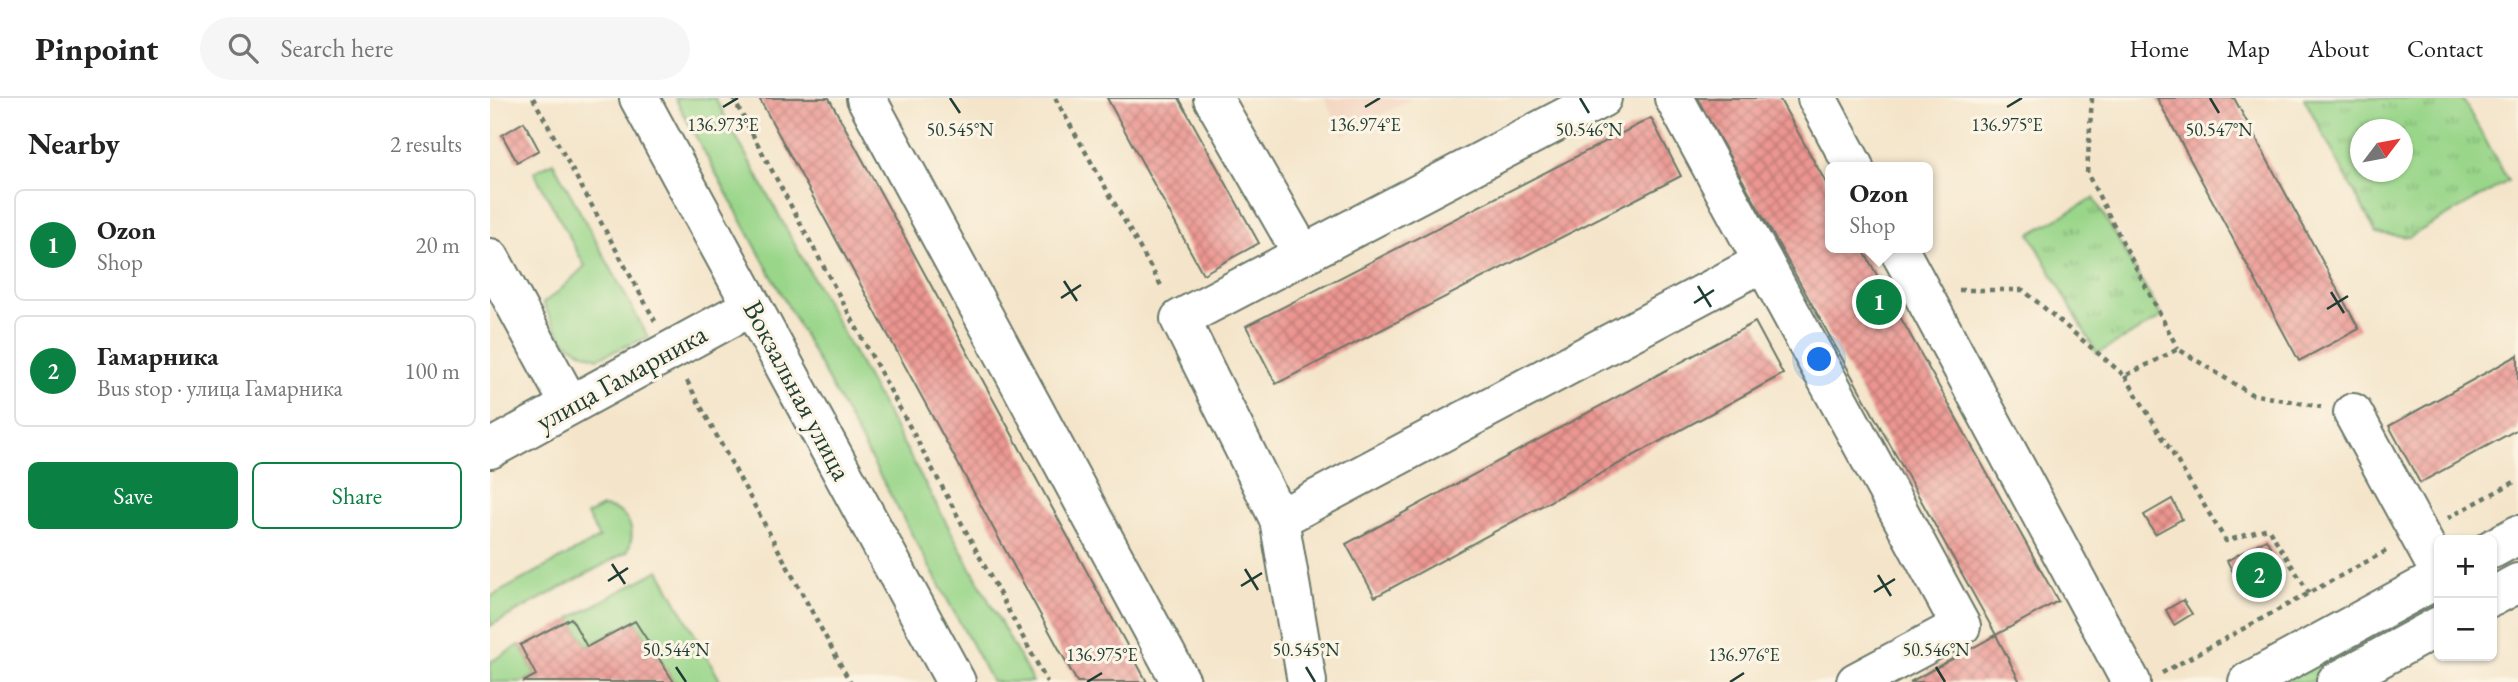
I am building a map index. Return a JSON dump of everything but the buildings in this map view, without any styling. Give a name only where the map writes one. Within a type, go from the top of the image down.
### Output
[{"type":"street","name":"Вокзальная улица","points":[[639,98],[956,682]]},
{"type":"street","points":[[866,98],[1181,682]]},
{"type":"street","points":[[1213,98],[1303,255]]},
{"type":"street","points":[[1307,682],[1279,519],[1180,319],[1602,98]]},
{"type":"street","points":[[1674,98],[1961,626],[1856,682]]},
{"type":"street","points":[[1817,98],[1851,162]]},
{"type":"street","points":[[1901,253],[2144,679]]},
{"type":"street","points":[[490,257],[570,405]]},
{"type":"street","points":[[1279,519],[1763,262]]},
{"type":"street","name":"улица Гамарника","points":[[490,449],[752,306]]},
{"type":"street","points":[[2353,414],[2434,562]]},
{"type":"street","points":[[2497,546],[2518,535]]},
{"type":"street","points":[[2248,682],[2434,581]]},
{"type":"street","points":[[2497,594],[2518,583]]},
{"type":"street","points":[[2336,682],[2434,629]]},
{"type":"path","points":[[533,98],[850,682]]},
{"type":"path","points":[[733,98],[1047,682]]},
{"type":"path","points":[[1055,98],[1180,319]]},
{"type":"path","points":[[2092,98],[2087,173],[2178,348],[2251,394],[2353,414]]},
{"type":"path","points":[[1920,290],[2023,290],[2126,376],[2226,541],[2268,527],[2309,593]]},
{"type":"path","points":[[2126,376],[2178,348]]},
{"type":"path","points":[[2144,679],[2518,480]]},
{"type":"shaded area","points":[[1324,98],[1413,98],[1344,135]]},
{"type":"green space","points":[[675,98],[715,98],[1033,682],[992,682]]},
{"type":"green space","points":[[2304,98],[2462,98],[2508,181],[2409,237],[2376,233]]},
{"type":"green space","points":[[553,162],[648,337],[598,358],[576,349],[563,338],[543,303],[585,266],[534,172]]},
{"type":"green space","points":[[2094,198],[2162,317],[2097,354],[2030,234]]},
{"type":"green space","points":[[602,507],[618,512],[628,522],[631,536],[627,552],[490,626],[490,597],[599,538],[587,515]]},
{"type":"green space","points":[[659,570],[721,682],[674,682],[635,621],[587,647],[571,618]]},
{"type":"green space","points":[[2434,595],[2434,615],[2311,682],[2273,682]]},
{"type":"green space","points":[[520,645],[536,675],[523,682],[490,682],[490,662]]},
{"type":"place","name":"Ozon","points":[[1879,302]]},
{"type":"place","name":"Гамарника","points":[[2259,575]]}]
